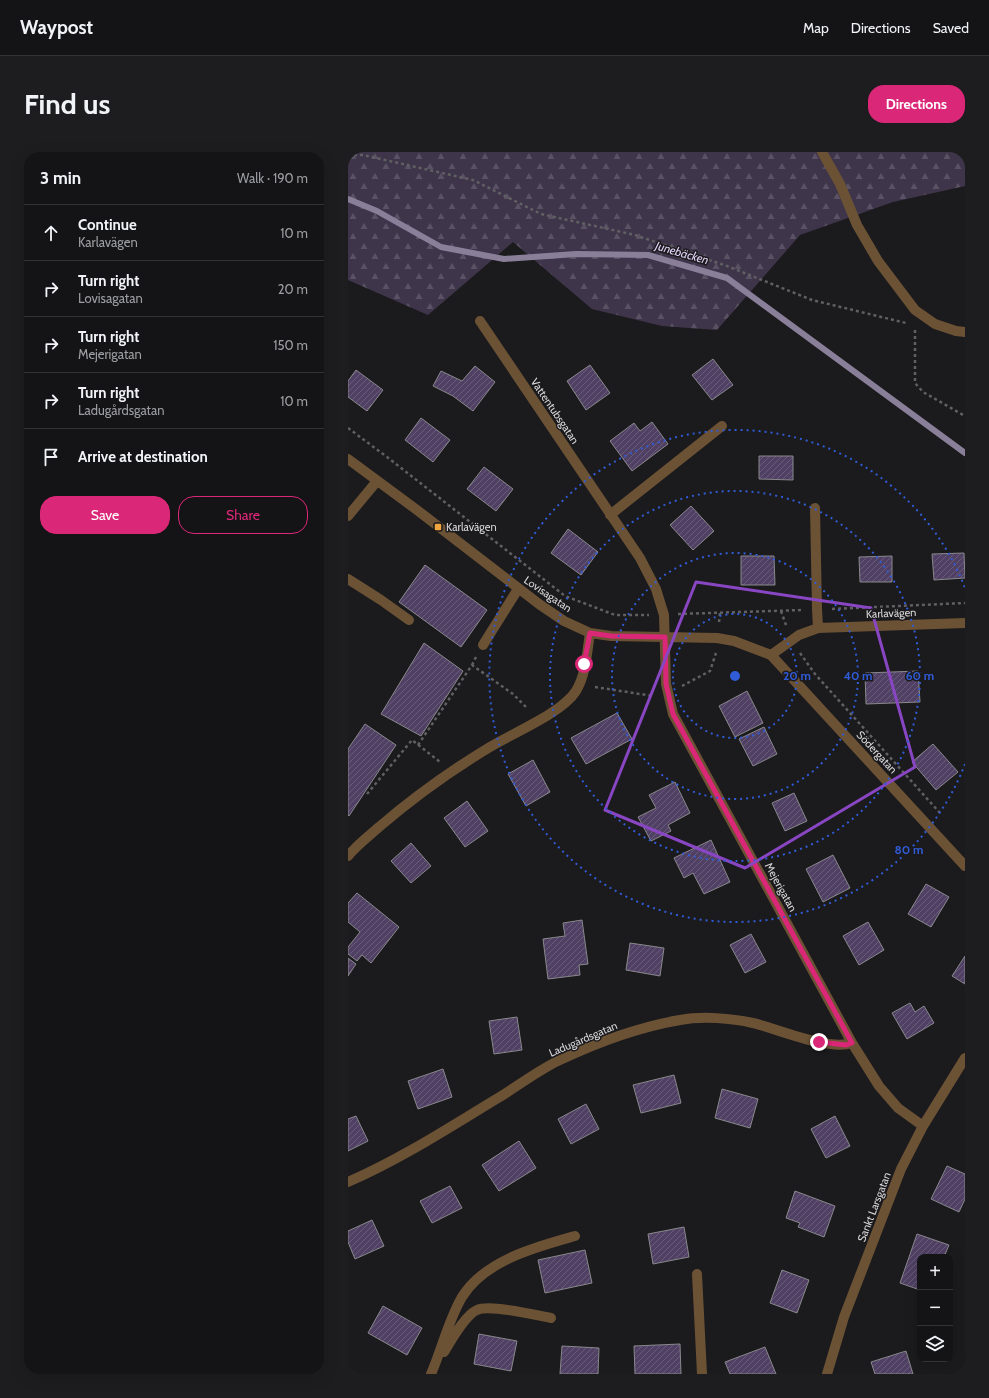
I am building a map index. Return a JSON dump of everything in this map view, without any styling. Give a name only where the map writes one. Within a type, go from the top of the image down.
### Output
[{"type":"street","points":[[822,152],[840,184],[857,225],[878,261],[915,310],[935,324],[956,331],[965,332]]},
{"type":"street","name":"Vattentubsgatan","points":[[480,321],[640,558],[656,589],[664,615],[665,637]]},
{"type":"street","points":[[610,515],[722,426]]},
{"type":"street","name":"Lovisagatan","points":[[348,459],[417,510],[518,589],[564,621],[590,633],[611,636],[717,638],[734,642],[771,655]]},
{"type":"street","points":[[348,516],[377,481]]},
{"type":"street","points":[[815,508],[818,628]]},
{"type":"street","points":[[348,578],[409,620]]},
{"type":"street","points":[[483,645],[518,589]]},
{"type":"street","name":"Karlavägen","points":[[771,655],[799,635],[818,628],[965,623]]},
{"type":"street","points":[[348,856],[398,811],[451,771],[563,706],[575,692],[582,676],[590,633]]},
{"type":"street","name":"Mejerigatan","points":[[665,637],[666,684],[673,714],[852,1043],[879,1086],[898,1108],[923,1126]]},
{"type":"street","name":"Södergatan","points":[[771,655],[965,866]]},
{"type":"street","name":"Ladugårdsgatan","points":[[348,1182],[431,1139],[559,1060],[615,1037],[652,1025],[683,1020],[716,1018],[751,1022],[819,1042],[846,1045],[852,1043]]},
{"type":"street","name":"Sankt Larsgatan","points":[[827,1374],[844,1316],[901,1169],[923,1126],[965,1058]]},
{"type":"street","points":[[432,1370],[456,1310],[474,1280],[492,1268],[525,1251],[575,1236]]},
{"type":"street","points":[[697,1274],[702,1374]]},
{"type":"street","points":[[432,1370],[465,1320],[477,1310],[493,1308],[551,1318]]},
{"type":"path","points":[[348,155],[363,155],[474,180],[541,214],[635,235],[727,266],[812,300],[908,323]]},
{"type":"path","points":[[915,325],[915,383],[923,392],[965,416]]},
{"type":"path","points":[[348,428],[387,456],[565,596],[615,615],[664,615]]},
{"type":"path","points":[[781,611],[793,644],[815,674],[944,818]]},
{"type":"path","points":[[418,745],[472,666],[513,694],[539,720]]},
{"type":"path","points":[[367,794],[412,740],[451,771]]},
{"type":"highlighted area","points":[[696,582],[871,608],[915,767],[745,868],[605,810]]},
{"type":"green space","points":[[348,152],[965,152],[965,186],[893,202],[800,235],[717,330],[662,326],[592,309],[513,242],[428,315],[348,280]]},
{"type":"building","points":[[713,359],[733,385],[712,400],[692,375]]},
{"type":"building","points":[[590,365],[610,393],[586,410],[567,381]]},
{"type":"building","points":[[475,366],[495,382],[473,411],[453,396],[433,386],[441,371],[462,381]]},
{"type":"building","points":[[356,370],[383,390],[367,411],[348,397],[348,381]]},
{"type":"building","points":[[421,418],[450,440],[433,462],[405,440]]},
{"type":"building","points":[[652,422],[668,444],[632,471],[610,441],[634,423],[640,431]]},
{"type":"building","points":[[759,456],[793,456],[793,480],[759,479]]},
{"type":"building","points":[[484,467],[513,489],[496,511],[467,489]]},
{"type":"building","points":[[691,506],[714,531],[693,550],[670,525]]},
{"type":"building","points":[[568,529],[598,552],[581,575],[551,553]]},
{"type":"building","points":[[964,553],[965,578],[934,580],[932,554]]},
{"type":"building","points":[[741,556],[774,556],[775,585],[741,585]]},
{"type":"building","points":[[892,556],[892,582],[860,582],[859,557]]},
{"type":"building","points":[[425,565],[487,610],[461,647],[399,602]]},
{"type":"building","points":[[424,643],[463,671],[421,736],[381,714]]},
{"type":"building","points":[[918,671],[920,702],[866,704],[865,673]]},
{"type":"building","points":[[747,691],[763,723],[735,737],[719,706]]},
{"type":"building","points":[[617,713],[632,739],[586,764],[571,738]]},
{"type":"building","points":[[365,724],[396,745],[349,816],[348,749]]},
{"type":"building","points":[[764,727],[777,754],[753,766],[739,739]]},
{"type":"building","points":[[933,744],[958,772],[936,790],[912,762]]},
{"type":"building","points":[[533,760],[550,792],[526,806],[508,774]]},
{"type":"building","points":[[675,782],[690,813],[668,825],[671,831],[651,841],[638,817],[656,808],[649,795]]},
{"type":"building","points":[[794,793],[807,821],[785,831],[772,803]]},
{"type":"building","points":[[467,801],[488,831],[465,847],[444,818]]},
{"type":"building","points":[[711,840],[730,882],[704,894],[693,873],[684,878],[674,858]]},
{"type":"building","points":[[411,843],[431,866],[411,883],[391,861]]},
{"type":"building","points":[[833,855],[850,888],[823,902],[806,869]]},
{"type":"building","points":[[926,884],[949,897],[931,927],[908,914]]},
{"type":"building","points":[[357,893],[399,927],[371,963],[362,955],[357,961],[348,954],[348,947],[360,932],[348,922],[348,903]]},
{"type":"building","points":[[582,920],[588,964],[579,965],[580,975],[548,979],[543,939],[565,936],[563,923]]},
{"type":"building","points":[[868,922],[884,950],[859,965],[843,936]]},
{"type":"building","points":[[751,934],[766,962],[745,973],[730,945]]},
{"type":"building","points":[[630,943],[664,948],[660,976],[626,970]]},
{"type":"building","points":[[965,956],[965,984],[952,976]]},
{"type":"building","points":[[348,958],[356,964],[348,976]]},
{"type":"building","points":[[910,1003],[915,1012],[924,1006],[934,1023],[907,1039],[892,1013]]},
{"type":"building","points":[[517,1017],[522,1050],[494,1054],[489,1021]]},
{"type":"building","points":[[443,1069],[452,1097],[418,1109],[408,1081]]},
{"type":"building","points":[[674,1075],[681,1103],[641,1113],[633,1085]]},
{"type":"building","points":[[722,1089],[758,1099],[750,1128],[715,1118]]},
{"type":"building","points":[[586,1104],[599,1129],[571,1144],[558,1119]]},
{"type":"building","points":[[356,1116],[368,1141],[348,1151],[348,1119]]},
{"type":"building","points":[[835,1116],[850,1146],[826,1158],[811,1129]]},
{"type":"building","points":[[519,1141],[536,1168],[499,1191],[482,1165]]},
{"type":"building","points":[[947,1166],[965,1174],[965,1199],[959,1212],[931,1199]]},
{"type":"building","points":[[450,1186],[462,1208],[432,1223],[420,1201]]},
{"type":"building","points":[[795,1191],[835,1206],[824,1237],[798,1227],[800,1223],[786,1218]]},
{"type":"building","points":[[372,1220],[384,1246],[355,1259],[348,1242],[348,1231]]},
{"type":"building","points":[[684,1227],[689,1257],[653,1264],[648,1234]]},
{"type":"building","points":[[917,1234],[949,1245],[945,1254],[917,1254],[917,1289],[900,1283]]},
{"type":"building","points":[[585,1250],[592,1283],[545,1293],[538,1260]]},
{"type":"building","points":[[782,1270],[809,1280],[797,1313],[770,1303]]},
{"type":"building","points":[[383,1306],[422,1328],[407,1355],[368,1333]]},
{"type":"building","points":[[479,1334],[517,1341],[511,1371],[474,1364]]},
{"type":"building","points":[[680,1344],[681,1374],[635,1374],[634,1346]]},
{"type":"building","points":[[562,1346],[599,1348],[598,1374],[560,1374]]},
{"type":"building","points":[[765,1347],[776,1374],[730,1374],[725,1362]]},
{"type":"building","points":[[906,1351],[913,1374],[875,1374],[871,1362]]},
{"type":"waterway","name":"Junebäcken","points":[[348,199],[377,211],[441,247],[504,259],[576,254],[648,255],[727,278],[965,453]]},
{"type":"place","name":"Karlavägen","points":[[438,527]]},
{"type":"route","points":[[584,664],[590,633],[611,636],[665,637],[666,684],[673,714],[852,1043],[846,1045],[819,1042]]}]
